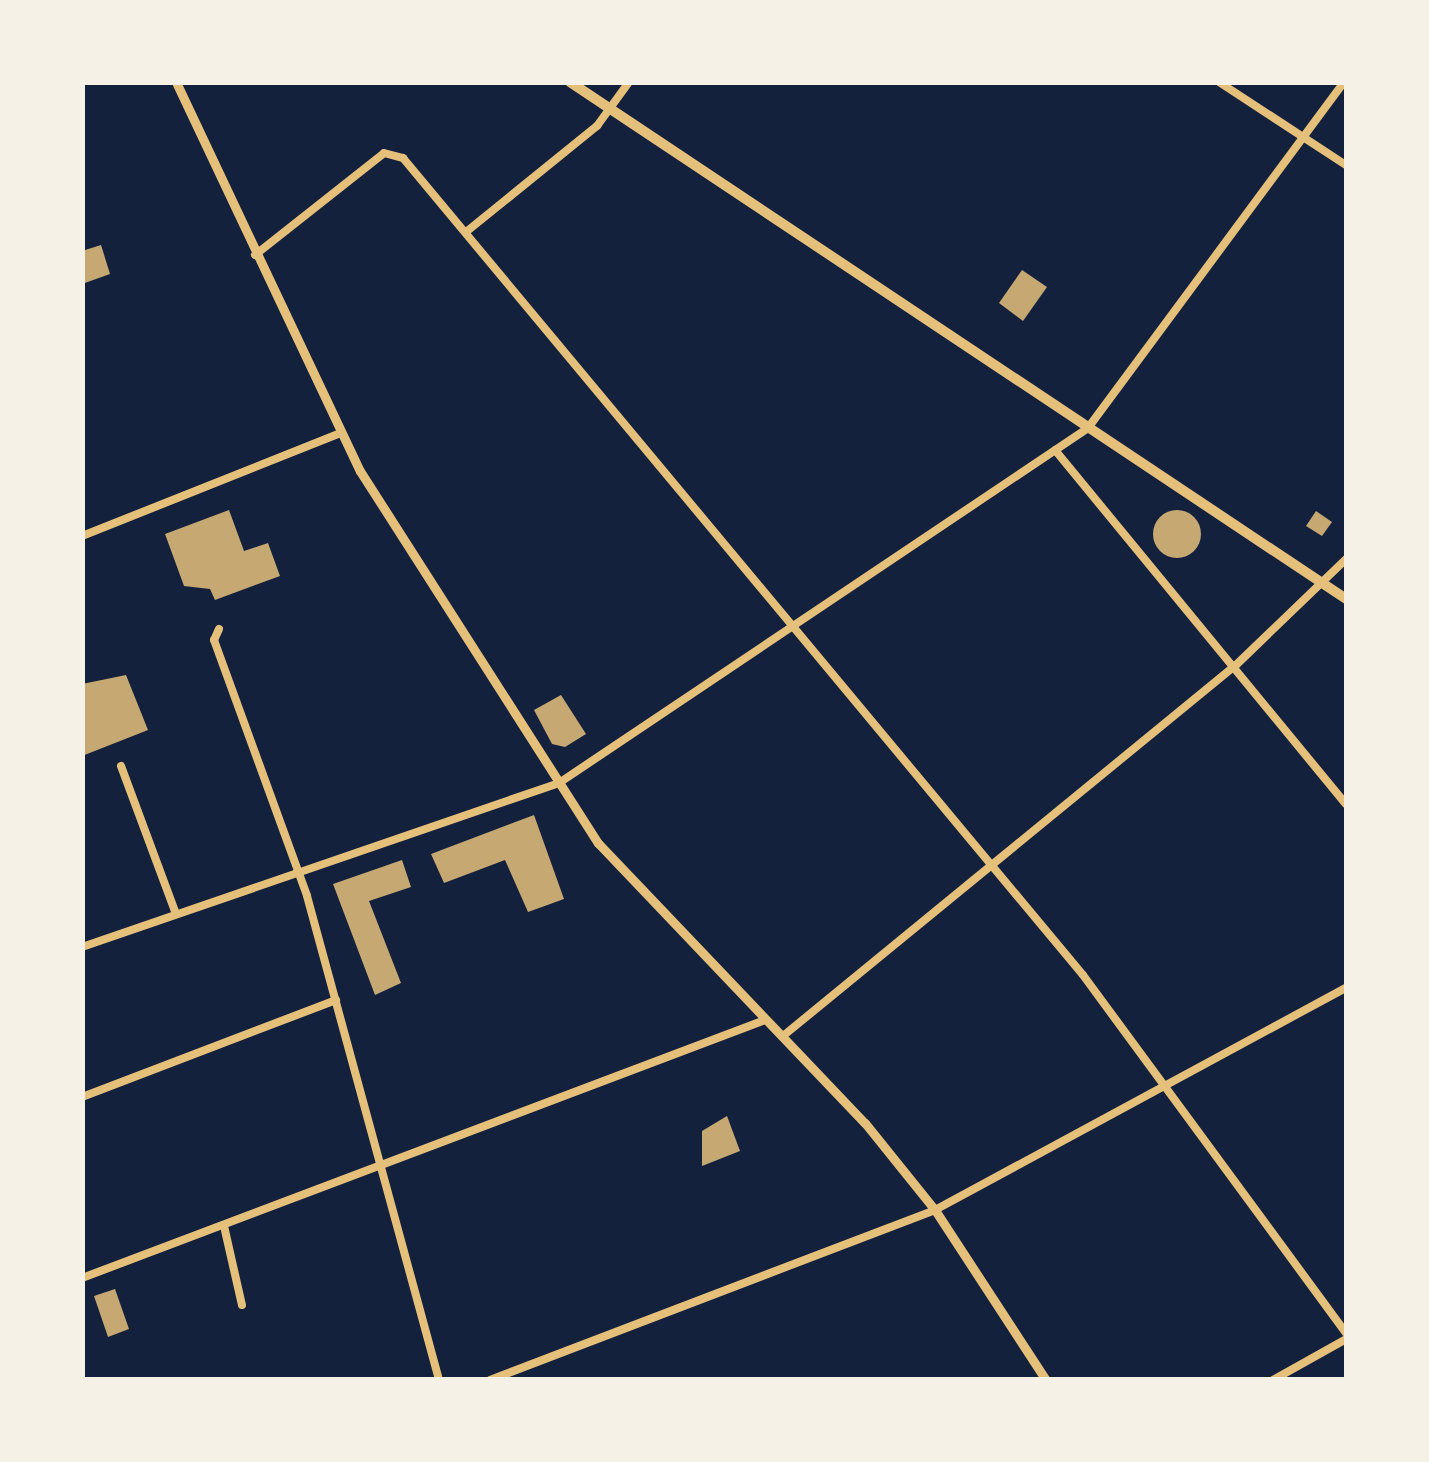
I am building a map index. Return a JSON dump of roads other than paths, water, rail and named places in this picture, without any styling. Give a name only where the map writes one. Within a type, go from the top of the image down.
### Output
[{"type":"main road","points":[[570,82],[1346,599]]},
{"type":"street","points":[[176,82],[340,433],[560,783],[650,905],[783,1036],[936,1210],[1046,1380]]},
{"type":"street","points":[[466,232],[610,110],[629,82]]},
{"type":"street","points":[[1219,82],[1346,166]]},
{"type":"street","points":[[82,946],[175,911],[298,875],[560,783],[1088,428],[1344,82]]},
{"type":"street","points":[[255,255],[388,152],[466,232],[991,864],[1166,1086],[1346,1336],[1273,1380]]},
{"type":"street","points":[[82,536],[340,433]]},
{"type":"street","points":[[1055,450],[1236,665],[1346,804]]},
{"type":"street","points":[[783,1036],[1236,665],[1328,586],[1346,559]]},
{"type":"street","points":[[220,628],[214,640],[298,875],[439,1380]]},
{"type":"street","points":[[122,766],[175,911]]},
{"type":"street","points":[[490,1380],[936,1210],[1346,988]]},
{"type":"street","points":[[82,1097],[336,1000]]},
{"type":"street","points":[[82,1278],[765,1020]]},
{"type":"street","points":[[224,1226],[242,1305]]}]
